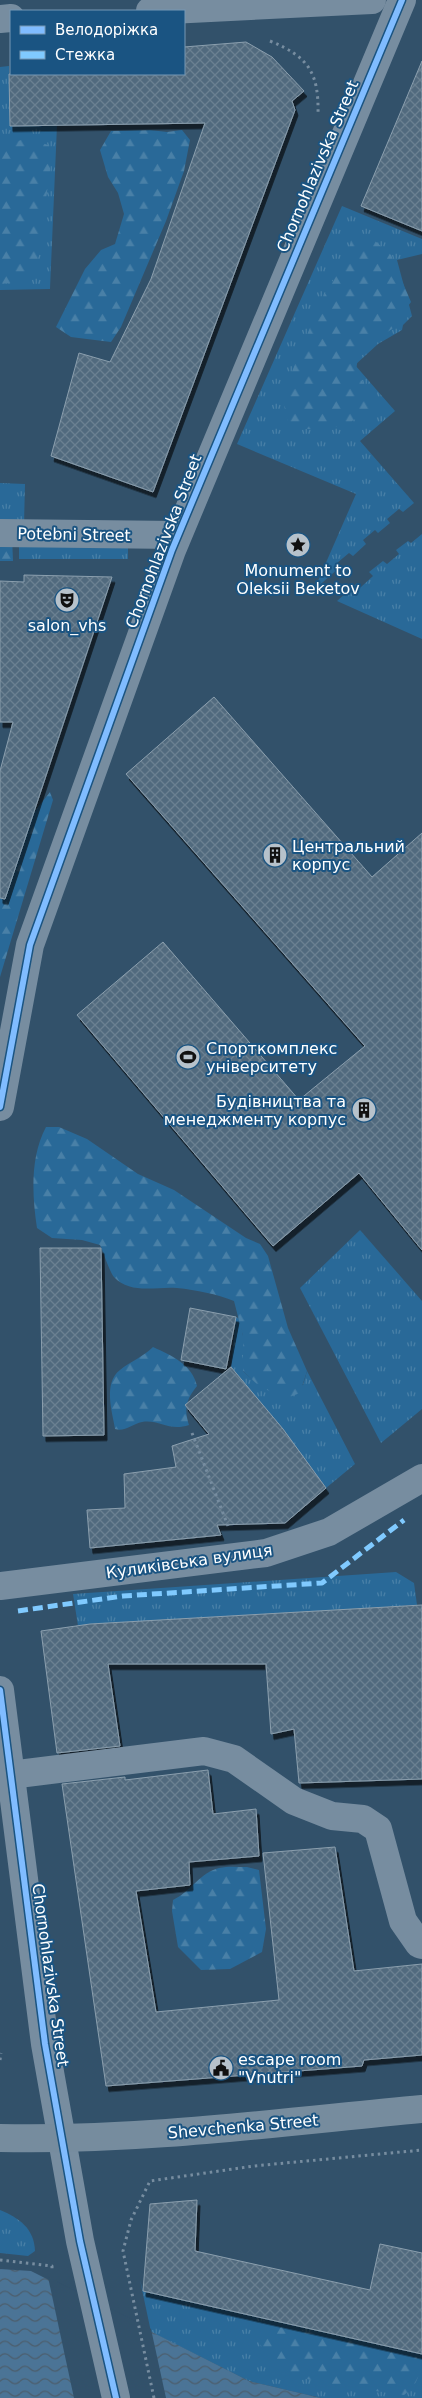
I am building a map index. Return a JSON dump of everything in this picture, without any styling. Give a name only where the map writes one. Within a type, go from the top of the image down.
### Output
[{"type":"main road","name":"Shevchenka Street","points":[[0,2138],[63,2139],[178,2133],[422,2108]]},
{"type":"street","points":[[170,10],[372,0]]},
{"type":"street","name":"Chornohlazivska Street","points":[[0,1108],[30,945],[177,535],[402,0]]},
{"type":"street","name":"Potebni Street","points":[[0,533],[177,535]]},
{"type":"street","name":"Куликівська вулиця","points":[[0,1586],[266,1554],[329,1532],[422,1478]]},
{"type":"street","name":"Chornohlazivska Street","points":[[0,1690],[45,2044],[85,2262],[116,2398]]},
{"type":"street","points":[[10,1775],[204,1751],[234,1758],[294,1800],[332,1816],[363,1819],[378,1829],[403,1921],[419,1944],[422,1945]]},
{"type":"path","points":[[270,41],[290,50],[307,64],[315,79],[318,93],[318,116]]},
{"type":"path","points":[[192,1433],[231,1534]]},
{"type":"path","points":[[0,2060],[1,2053]]},
{"type":"path","points":[[154,2398],[128,2282],[123,2251],[131,2220],[150,2182],[254,2166],[422,2150]]},
{"type":"path","points":[[0,2260],[52,2266]]},
{"type":"green space","points":[[9,66],[10,126],[57,125],[50,289],[0,290],[0,67]]},
{"type":"green space","points":[[150,130],[167,132],[182,130],[190,140],[184,171],[166,221],[121,327],[111,342],[71,337],[56,327],[85,269],[101,250],[115,244],[124,214],[118,193],[108,177],[100,150],[111,131]]},
{"type":"green space","points":[[26,138],[48,145],[51,163],[36,272],[25,282],[0,284],[0,148]]},
{"type":"green space","points":[[342,206],[422,239],[422,254],[397,260],[412,316],[403,325],[402,330],[378,344],[355,365],[395,411],[360,441],[414,503],[403,512],[399,509],[387,519],[390,523],[378,533],[375,530],[363,540],[366,544],[353,556],[349,553],[337,563],[340,567],[314,590],[356,494],[237,444]]},
{"type":"green space","points":[[367,234],[391,255],[411,302],[392,329],[371,342],[358,357],[356,371],[373,400],[371,411],[350,422],[326,430],[289,428],[282,396],[321,301],[343,263],[352,239]]},
{"type":"green space","points":[[0,483],[25,484],[24,524],[0,524]]},
{"type":"green space","points":[[422,534],[422,639],[337,601],[357,583],[361,587],[373,576],[369,572],[383,561],[387,564],[399,554],[396,550],[408,541],[411,543]]},
{"type":"green space","points":[[0,537],[12,537],[13,561],[0,561]]},
{"type":"green space","points":[[19,544],[128,544],[128,559],[19,559]]},
{"type":"green space","points":[[50,792],[53,800],[0,977],[0,866],[15,869],[31,816]]},
{"type":"green space","points":[[46,1127],[59,1127],[87,1139],[138,1174],[174,1190],[246,1238],[260,1244],[268,1256],[288,1328],[307,1371],[300,1393],[284,1399],[258,1385],[243,1371],[243,1336],[234,1301],[199,1291],[128,1286],[114,1277],[100,1245],[82,1240],[52,1238],[37,1228],[33,1189],[35,1163],[37,1151]]},
{"type":"green space","points":[[360,1230],[422,1301],[422,1409],[381,1443],[300,1288]]},
{"type":"green space","points":[[236,1317],[240,1319],[243,1336],[243,1371],[251,1379],[265,1388],[284,1389],[303,1385],[307,1371],[355,1464],[326,1488],[284,1431],[231,1367]]},
{"type":"green space","points":[[153,1347],[186,1366],[194,1378],[197,1386],[188,1400],[186,1409],[189,1425],[176,1427],[154,1422],[142,1422],[119,1430],[115,1429],[110,1398],[112,1382],[120,1370]]},
{"type":"green space","points":[[396,1572],[414,1583],[417,1605],[78,1626],[73,1594]]},
{"type":"green space","points":[[226,1867],[247,1867],[259,1870],[266,1929],[262,1952],[230,1969],[201,1970],[178,1947],[172,1911],[173,1900],[213,1870]]},
{"type":"green space","points":[[0,2210],[19,2220],[24,2225],[32,2236],[35,2251],[28,2256],[0,2253]]},
{"type":"green space","points":[[140,2280],[143,2291],[422,2353],[422,2398],[321,2398],[249,2381],[151,2332]]},
{"type":"green space","points":[[281,2327],[336,2337],[417,2357],[418,2378],[413,2387],[404,2395],[320,2382],[289,2373],[279,2367],[259,2343],[260,2333],[264,2328]]},
{"type":"water","points":[[0,2269],[31,2271],[249,2381],[321,2398],[0,2398]]},
{"type":"pier","points":[[48,2277],[151,2329],[166,2398],[74,2398]]},
{"type":"building","points":[[246,42],[272,57],[304,91],[292,101],[295,110],[153,492],[51,456],[79,353],[110,362],[151,279],[205,123],[10,126],[9,74],[185,75],[185,47]]},
{"type":"building","points":[[422,61],[422,231],[361,206]]},
{"type":"building","points":[[24,575],[112,577],[5,899],[0,898],[0,771],[13,722],[0,722],[0,581],[24,582]]},
{"type":"building","points":[[214,697],[372,877],[422,833],[422,1250],[359,1173],[273,1246],[77,1015],[163,942],[299,1100],[365,1046],[126,774]]},
{"type":"building","points":[[40,1248],[101,1248],[104,1435],[43,1436]]},
{"type":"building","points":[[190,1308],[236,1317],[226,1369],[181,1360]]},
{"type":"building","points":[[231,1367],[283,1429],[326,1488],[285,1523],[217,1525],[221,1535],[90,1548],[87,1510],[125,1508],[124,1474],[176,1467],[172,1446],[209,1434],[185,1405]]},
{"type":"building","points":[[422,1605],[422,1779],[299,1783],[294,1729],[271,1734],[266,1664],[108,1664],[120,1746],[57,1753],[41,1631],[90,1624]]},
{"type":"building","points":[[208,1770],[213,1814],[256,1809],[259,1856],[189,1862],[190,1885],[136,1891],[156,2012],[279,2000],[263,1853],[335,1847],[354,1971],[422,1964],[422,2055],[364,2060],[362,2066],[106,2086],[62,1784],[125,1777],[125,1780]]},
{"type":"building","points":[[197,2200],[195,2251],[370,2290],[380,2244],[422,2253],[422,2354],[143,2291],[150,2204]]},
{"type":"marked path","points":[[18,1611],[123,1596],[322,1583],[404,1520]]},
{"type":"cycle path","points":[[0,1107],[30,945],[172,550],[402,0]]},
{"type":"cycle path","points":[[0,1690],[45,2044],[80,2241],[116,2398]]},
{"type":"place","name":"Monument to Oleksii Beketov","points":[[298,545]]},
{"type":"place","name":"salon_vhs","points":[[67,600]]},
{"type":"place","name":"Центральний корпус","points":[[275,855]]},
{"type":"place","name":"Спорткомплекс університету","points":[[188,1057]]},
{"type":"place","name":"Будівництва та менеджменту корпус","points":[[364,1110]]},
{"type":"place","name":"escape room \"Vnutri\"","points":[[221,2068]]}]
